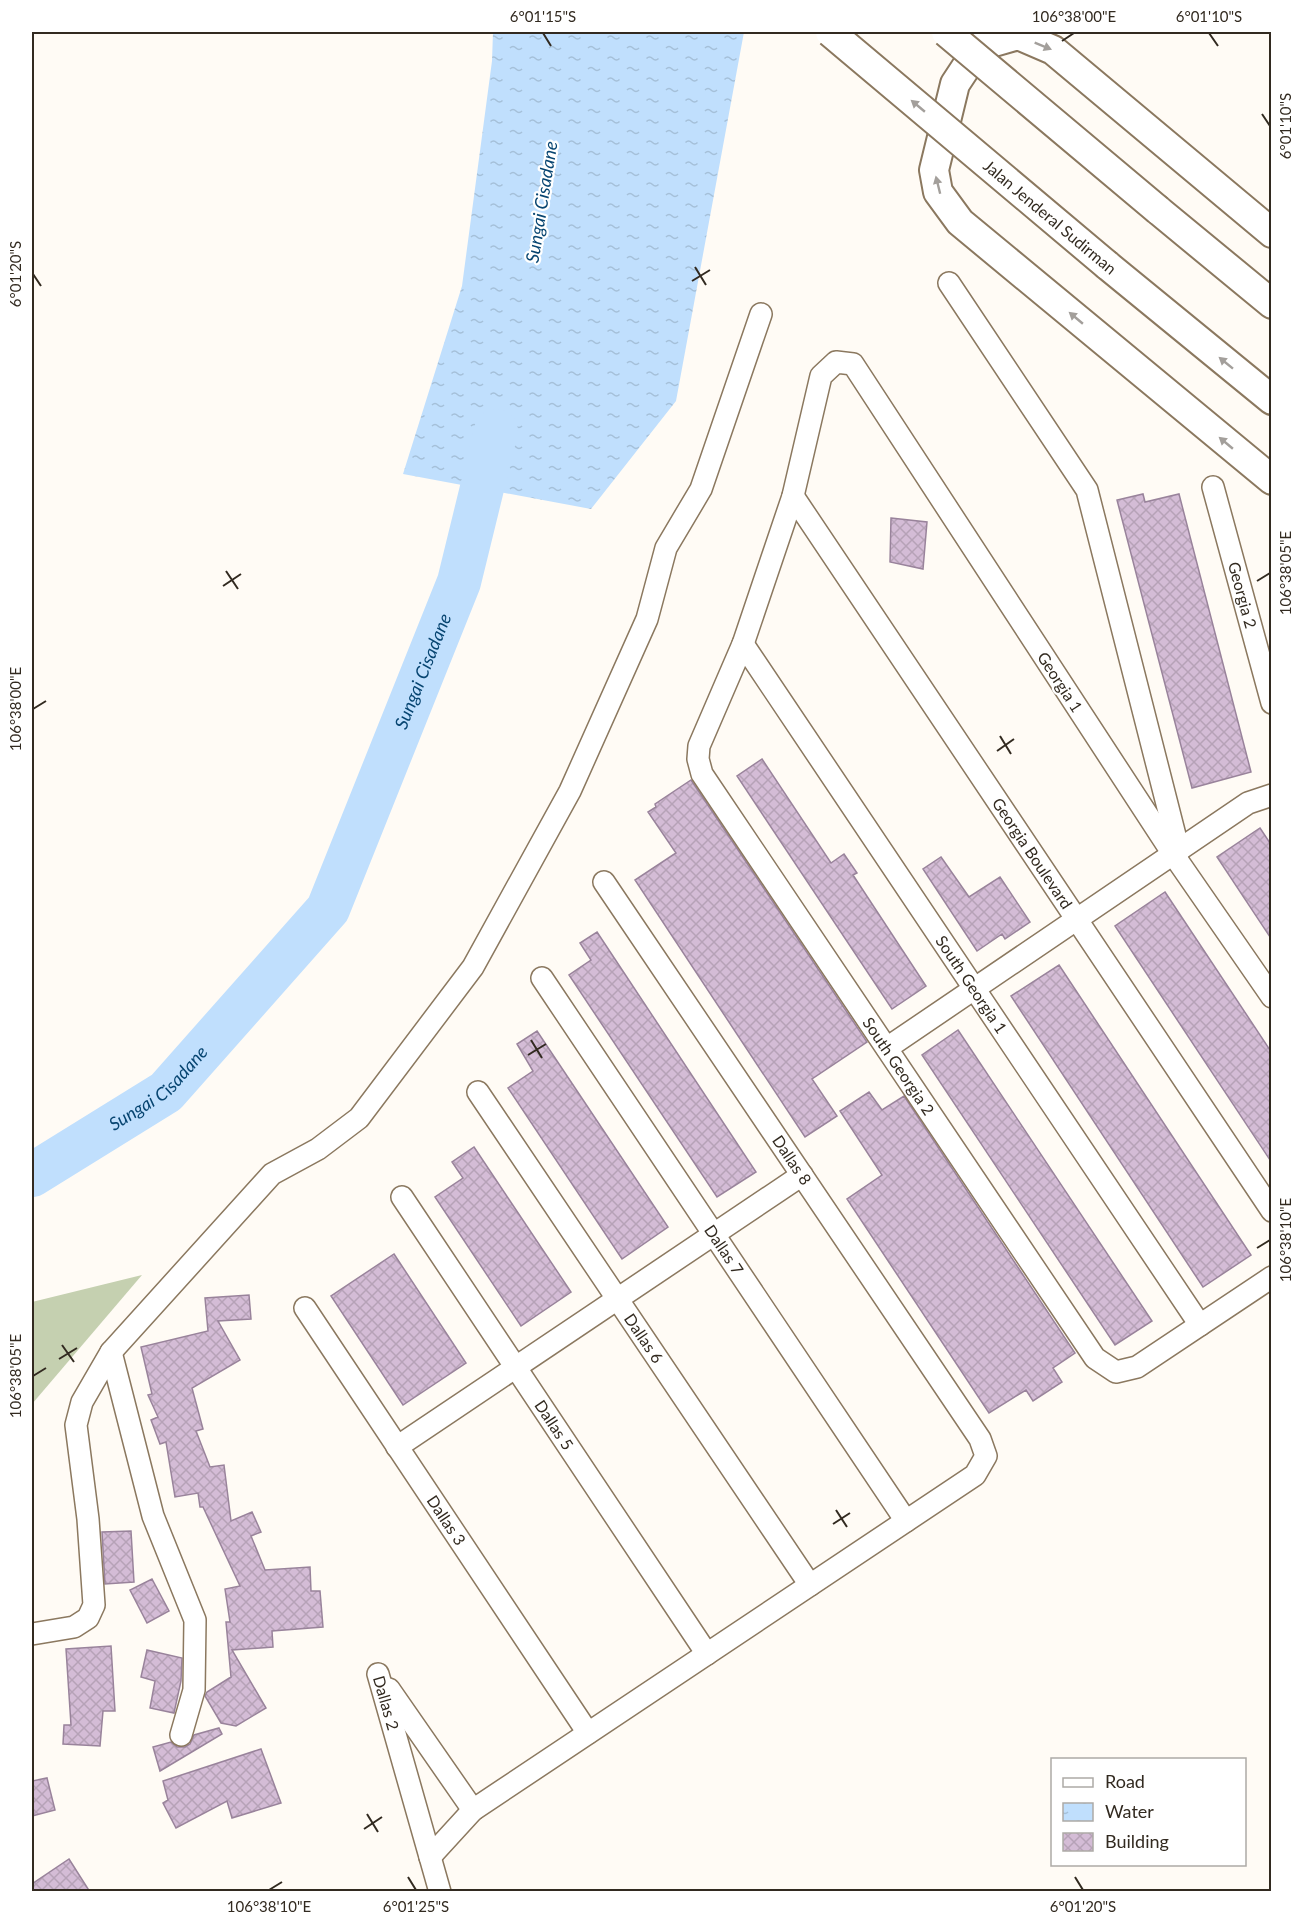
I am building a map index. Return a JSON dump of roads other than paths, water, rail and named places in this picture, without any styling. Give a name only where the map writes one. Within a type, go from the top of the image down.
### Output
[{"type":"main road","name":"Jalan Jenderal Sudirman","points":[[830,32],[1107,265],[1272,400]]},
{"type":"main road","points":[[946,32],[1272,304]]},
{"type":"main road","points":[[1272,233],[1053,50],[1018,35],[980,46],[955,84],[934,170],[938,192],[960,222],[1272,480]]},
{"type":"street","name":"Georgia 1","points":[[949,283],[1087,490],[1176,852]]},
{"type":"street","points":[[32,1634],[74,1627],[88,1618],[94,1605],[77,1416],[111,1352],[272,1174],[318,1149],[359,1118],[473,967],[575,781],[647,618],[666,548],[701,489],[761,314]]},
{"type":"street","name":"Georgia 1","points":[[793,496],[821,376],[836,362],[853,364],[1272,997]]},
{"type":"street","name":"Georgia 2","points":[[1213,487],[1272,703]]},
{"type":"street","points":[[743,644],[793,496]]},
{"type":"street","name":"Georgia Boulevard","points":[[793,496],[1272,1211]]},
{"type":"street","name":"South Georgia 2","points":[[743,644],[699,746],[698,759],[702,774],[1095,1358],[1116,1372],[1137,1367],[1200,1325]]},
{"type":"street","name":"South Georgia 1","points":[[743,644],[1200,1325]]},
{"type":"street","points":[[887,1048],[1248,802],[1272,795]]},
{"type":"street","name":"Dallas 8","points":[[604,882],[980,1439],[986,1456],[975,1475],[906,1521]]},
{"type":"street","name":"Dallas 7","points":[[543,978],[906,1521]]},
{"type":"street","name":"Dallas 6","points":[[478,1092],[810,1585]]},
{"type":"street","points":[[397,1447],[802,1175]]},
{"type":"street","name":"Dallas 5","points":[[402,1197],[707,1654]]},
{"type":"street","points":[[1200,1325],[1272,1277]]},
{"type":"street","name":"Dallas 3","points":[[305,1308],[588,1733]]},
{"type":"street","points":[[111,1352],[153,1516],[195,1620],[194,1690],[181,1735]]},
{"type":"street","points":[[440,1892],[430,1857],[473,1810],[906,1521]]},
{"type":"street","name":"Dallas 2","points":[[430,1857],[378,1674],[473,1810]]},
{"type":"water","points":[[493,32],[744,32],[676,401],[591,509],[403,474],[462,286],[492,61]]},
{"type":"waterway","name":"Sungai Cisadane","points":[[32,1175],[166,1092],[328,909],[459,582],[496,431]]}]
